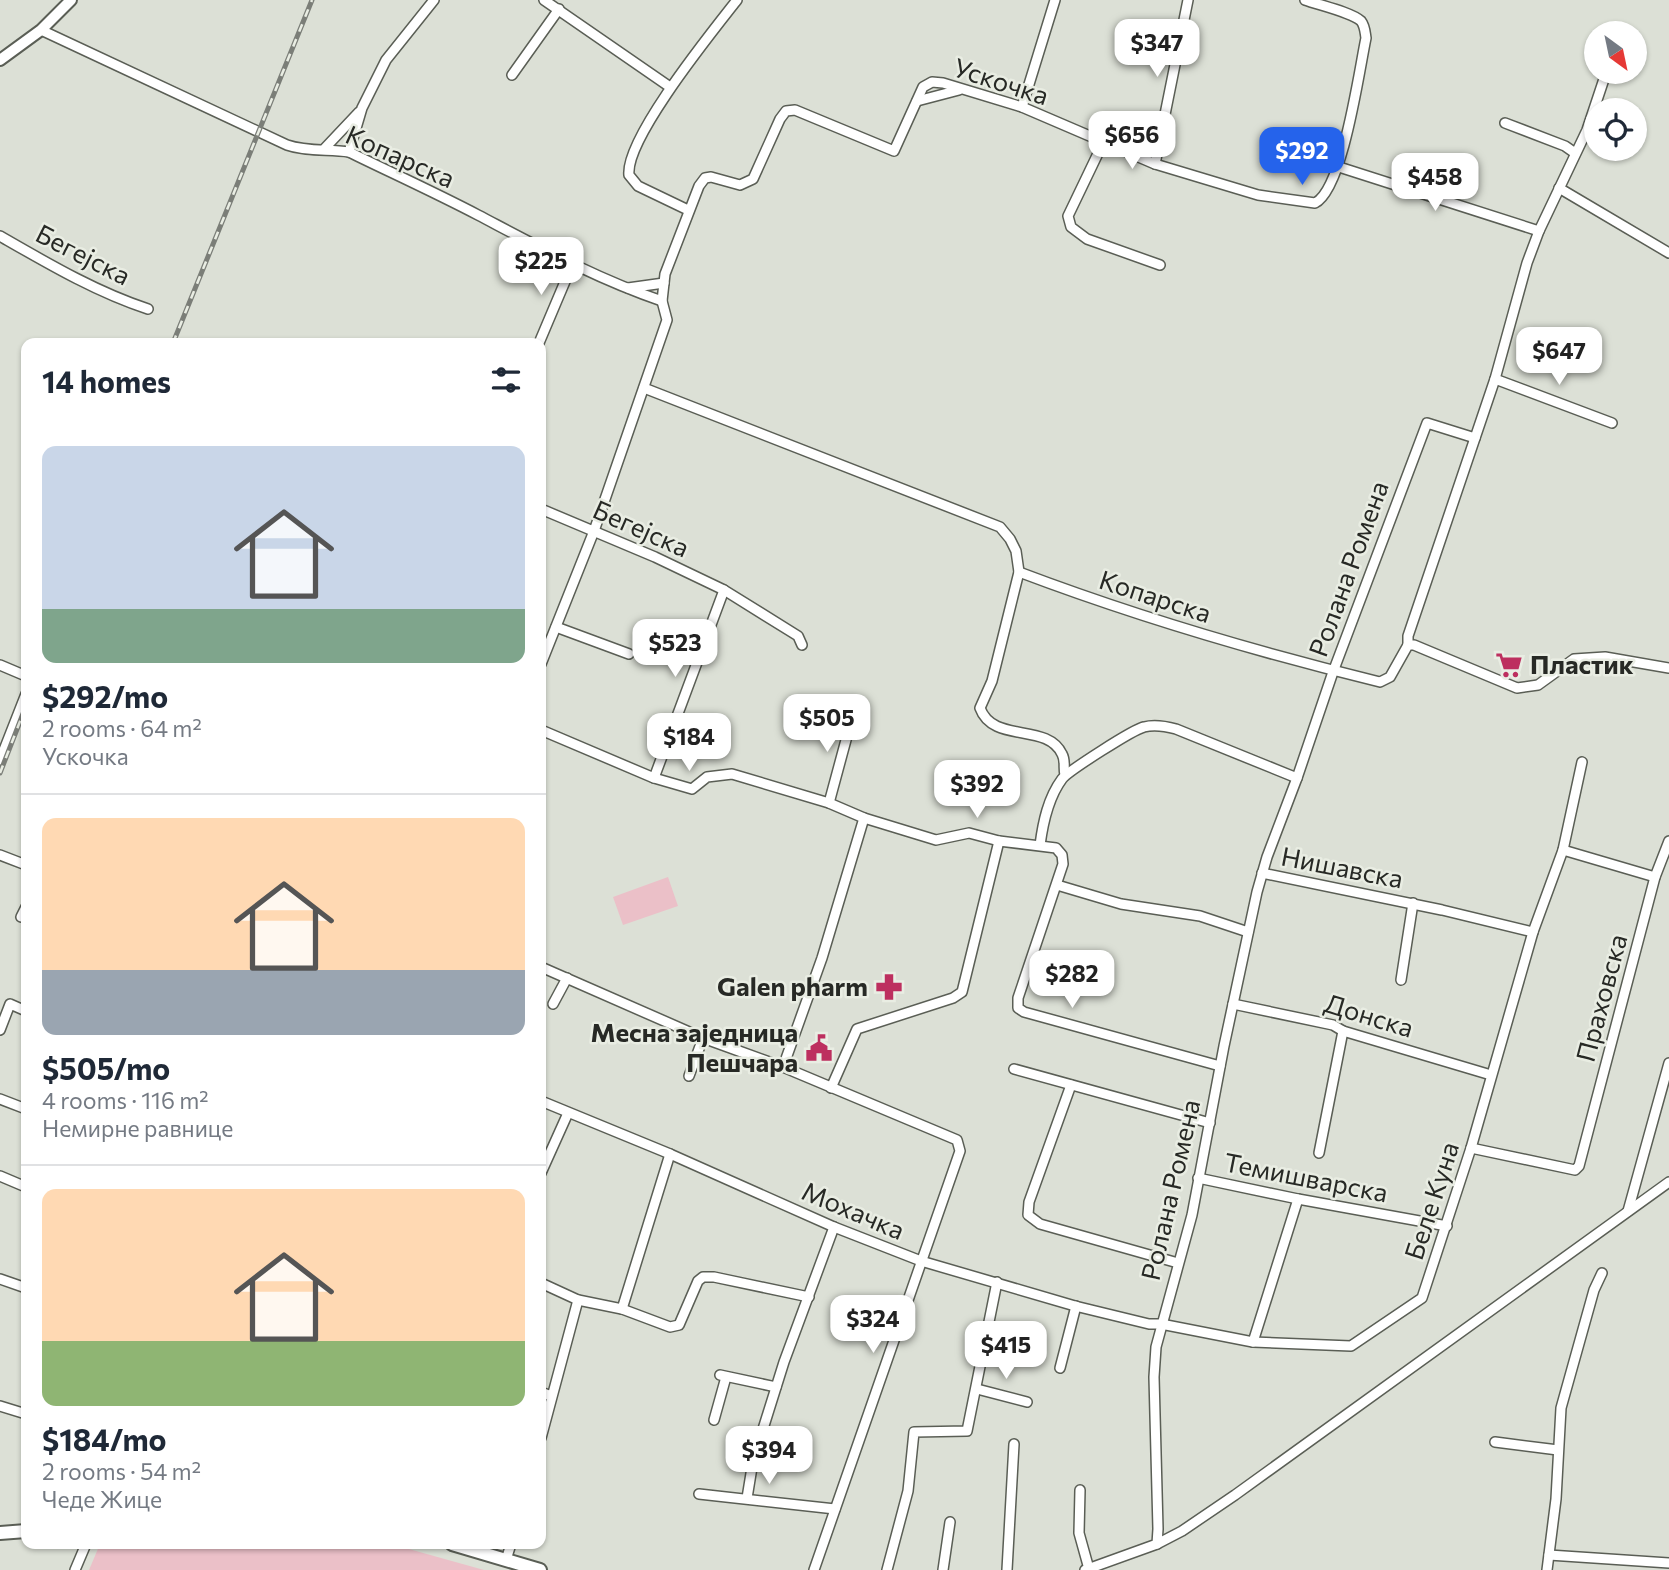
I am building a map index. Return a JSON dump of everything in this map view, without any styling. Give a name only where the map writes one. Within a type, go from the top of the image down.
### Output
[{"type":"main road","points":[[0,1533],[21,1531]]},
{"type":"main road","points":[[469,1549],[540,1570]]},
{"type":"street","points":[[0,60],[41,30],[71,0]]},
{"type":"street","points":[[349,152],[362,108],[386,60],[434,0]]},
{"type":"street","points":[[544,0],[670,87]]},
{"type":"street","points":[[688,210],[638,186],[629,175],[629,167],[670,87],[737,0]]},
{"type":"street","points":[[1022,107],[1055,0]]},
{"type":"street","points":[[1155,164],[1188,0]]},
{"type":"street","name":"Ускочка","points":[[546,652],[594,531],[645,388],[667,320],[662,301],[665,274],[698,186],[705,178],[711,177],[740,185],[753,179],[786,111],[795,110],[894,151],[923,87],[932,82],[1022,107],[1155,164],[1258,195],[1308,204],[1322,200],[1339,167],[1366,38],[1361,21],[1354,16],[1305,0]]},
{"type":"street","points":[[512,75],[559,9]]},
{"type":"street","name":"Копарска","points":[[41,30],[287,145],[299,149],[326,148],[349,152],[478,215],[572,265],[662,301]]},
{"type":"street","points":[[1602,84],[1587,130],[1539,231],[1527,263],[1496,379],[1408,636],[1408,645],[1432,651],[1517,688],[1538,685],[1574,659],[1605,657],[1669,668]]},
{"type":"street","points":[[917,101],[961,90]]},
{"type":"street","points":[[326,148],[362,108]]},
{"type":"street","points":[[1505,123],[1565,146],[1575,153]]},
{"type":"street","points":[[1103,143],[1068,216],[1071,227],[1087,239],[1160,265]]},
{"type":"street","points":[[1339,167],[1539,231]]},
{"type":"street","points":[[1559,188],[1669,253]]},
{"type":"street","name":"Бегејска","points":[[0,236],[75,278],[148,309]]},
{"type":"street","points":[[541,338],[572,265]]},
{"type":"street","points":[[624,288],[664,283]]},
{"type":"street","points":[[1496,379],[1612,423]]},
{"type":"street","points":[[645,388],[1000,527],[1010,538],[1016,551],[1019,572],[992,681],[980,708],[986,719],[994,725],[1023,735],[1038,736],[1054,744],[1064,758],[1065,775]]},
{"type":"street","name":"Ролана Ромена","points":[[1157,1544],[1154,1377],[1161,1324],[1192,1216],[1220,1066],[1262,873],[1333,671],[1427,423],[1475,438]]},
{"type":"street","name":"Бегејска","points":[[546,511],[655,556],[724,590],[798,636],[802,645]]},
{"type":"street","name":"Копарска","points":[[1019,572],[1180,629],[1380,682],[1390,677],[1408,645]]},
{"type":"street","points":[[654,778],[724,590]]},
{"type":"street","points":[[556,627],[629,654]]},
{"type":"street","points":[[0,664],[21,674]]},
{"type":"street","points":[[0,760],[21,707]]},
{"type":"street","points":[[829,803],[853,714]]},
{"type":"street","points":[[1040,845],[1046,812],[1065,775],[1137,729],[1155,725],[1176,729],[1297,778]]},
{"type":"street","points":[[546,732],[654,778],[692,789],[707,777],[732,774],[829,803],[864,818],[936,840],[969,833],[999,841],[1056,848],[1062,855],[1063,864],[1018,998],[1018,1008],[1029,1014],[1220,1066]]},
{"type":"street","name":"Беле Куна","points":[[1161,1324],[1253,1342],[1351,1346],[1422,1298],[1471,1148],[1533,932],[1563,850],[1582,762]]},
{"type":"street","points":[[783,1067],[822,958],[864,818]]},
{"type":"street","points":[[831,1088],[857,1029],[953,998],[962,992],[999,841]]},
{"type":"street","name":"Праховска","points":[[1471,1148],[1575,1170],[1579,1166],[1656,877],[1669,841]]},
{"type":"street","points":[[1563,850],[1656,877]]},
{"type":"street","points":[[0,855],[21,862]]},
{"type":"street","name":"Нишавска","points":[[1262,873],[1413,903],[1533,932]]},
{"type":"street","points":[[1057,885],[1121,904],[1200,916],[1248,932]]},
{"type":"street","name":"Нишавска","points":[[1401,980],[1413,903]]},
{"type":"street","points":[[546,969],[704,1038],[783,1067],[957,1140],[960,1151],[814,1570]]},
{"type":"street","points":[[553,1004],[567,978]]},
{"type":"street","points":[[0,1030],[10,1004],[21,1009]]},
{"type":"street","name":"Донска","points":[[1233,1004],[1333,1025],[1343,1031],[1491,1075]]},
{"type":"street","points":[[1319,1153],[1343,1031]]},
{"type":"street","points":[[690,1076],[704,1038]]},
{"type":"street","points":[[1628,1211],[1669,1063]]},
{"type":"street","points":[[1014,1069],[1210,1124]]},
{"type":"street","points":[[1071,1085],[1029,1202],[1028,1215],[1040,1224],[1178,1263]]},
{"type":"street","points":[[0,1099],[21,1107]]},
{"type":"street","name":"Мохачка","points":[[546,1103],[670,1154],[834,1227],[921,1261],[1076,1306],[1149,1324],[1161,1324]]},
{"type":"street","points":[[546,1162],[568,1113]]},
{"type":"street","points":[[622,1310],[670,1154]]},
{"type":"street","points":[[0,1176],[21,1186]]},
{"type":"street","name":"Темишварска","points":[[1198,1178],[1447,1226]]},
{"type":"street","points":[[1080,1490],[1079,1533],[1086,1569],[1157,1544],[1182,1531],[1236,1495],[1669,1182]]},
{"type":"street","points":[[1253,1342],[1298,1199]]},
{"type":"street","points":[[747,1498],[755,1449],[834,1227]]},
{"type":"street","points":[[1546,1570],[1556,1499],[1561,1408],[1594,1290],[1602,1273]]},
{"type":"street","points":[[546,1285],[578,1300],[622,1310],[670,1327],[679,1325],[698,1281],[703,1277],[809,1297]]},
{"type":"street","points":[[0,1279],[21,1286]]},
{"type":"street","points":[[887,1570],[908,1491],[914,1432],[967,1431],[997,1282]]},
{"type":"street","points":[[546,1417],[578,1300]]},
{"type":"street","points":[[1060,1368],[1076,1306]]},
{"type":"street","points":[[714,1420],[723,1376],[776,1387]]},
{"type":"street","points":[[977,1389],[1027,1402]]},
{"type":"street","points":[[546,1394],[551,1396]]},
{"type":"street","points":[[0,1406],[21,1412]]},
{"type":"street","points":[[1495,1442],[1558,1450]]},
{"type":"street","points":[[1007,1570],[1014,1444]]},
{"type":"street","points":[[699,1494],[835,1509]]},
{"type":"street","points":[[943,1570],[950,1522]]},
{"type":"street","points":[[75,1570],[84,1549]]},
{"type":"street","points":[[506,1560],[509,1549]]},
{"type":"street","points":[[1549,1555],[1669,1563]]},
{"type":"shaded area","points":[[668,877],[678,906],[623,925],[613,897]]},
{"type":"shaded area","points":[[98,1549],[409,1549],[484,1570],[89,1570]]},
{"type":"railway","points":[[175,338],[312,0]]},
{"type":"railway","points":[[0,773],[21,719]]},
{"type":"place","name":"Пластик","points":[[1509,665]]},
{"type":"place","name":"Galen pharm","points":[[889,987]]},
{"type":"place","name":"Месна заједница Пешчара","points":[[819,1048]]}]
